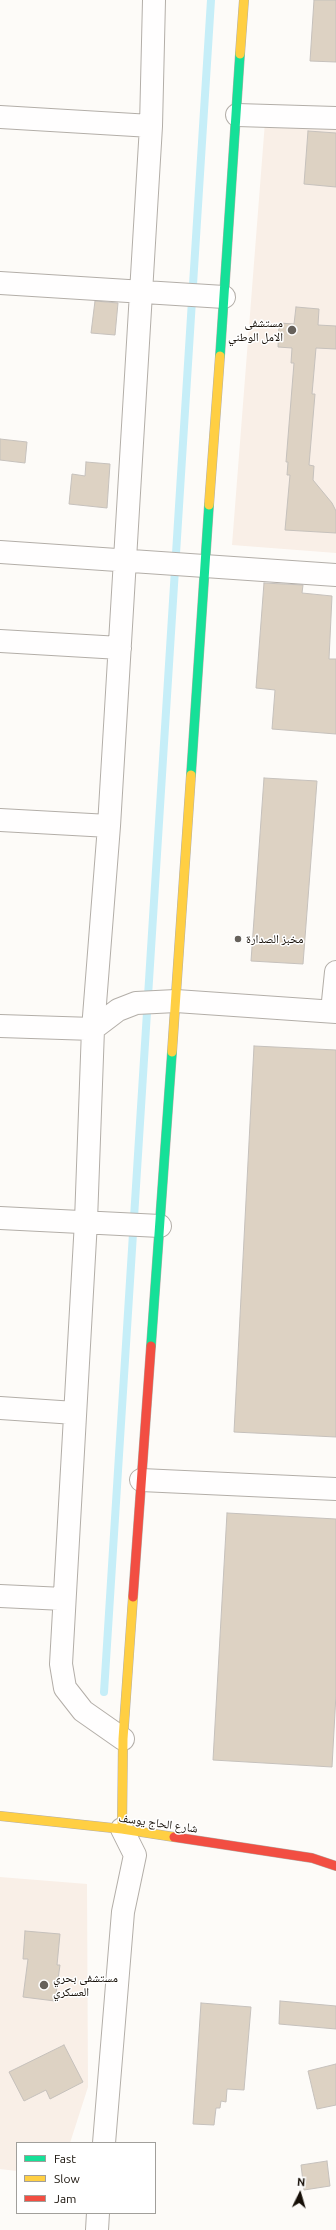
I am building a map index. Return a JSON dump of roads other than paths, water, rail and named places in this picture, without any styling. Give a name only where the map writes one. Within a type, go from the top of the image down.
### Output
[{"type":"street","points":[[123,1739],[83,1711],[65,1688],[61,1664],[86,1221],[93,1029],[109,826],[151,126],[154,0]]},
{"type":"street","points":[[104,2142],[123,1912],[134,1855],[122,1829],[123,1739],[141,1480],[153,1225],[168,1002],[206,567],[214,296],[237,115],[244,0]]},
{"type":"street","points":[[237,115],[336,118]]},
{"type":"street","points":[[0,117],[151,126]]},
{"type":"street","points":[[0,283],[214,296]]},
{"type":"street","points":[[0,552],[336,575]]},
{"type":"street","points":[[0,642],[120,648]]},
{"type":"street","points":[[0,820],[109,826]]},
{"type":"street","points":[[0,1026],[93,1029],[118,1010],[136,1003],[168,1002],[334,1011],[336,972]]},
{"type":"street","points":[[0,1218],[153,1225]]},
{"type":"street","points":[[0,1408],[75,1413]]},
{"type":"street","points":[[141,1480],[336,1489]]},
{"type":"street","points":[[0,1596],[64,1599]]},
{"type":"street","name":"شارع الحاج يوسف","points":[[0,1816],[122,1829],[312,1858],[336,1866]]},
{"type":"street","name":"شارع الحاج يوسف","points":[[312,1858],[330,1852]]},
{"type":"street","points":[[97,2230],[98,2214]]},
{"type":"waterway","points":[[104,1692],[211,0]]},
{"type":"place","name":"مستشفى الامل الوطني","points":[[292,330]]},
{"type":"place","name":"مخبز الصدارة","points":[[238,939]]},
{"type":"place","name":"مستشفى بحري العسكري","points":[[44,1985]]}]
